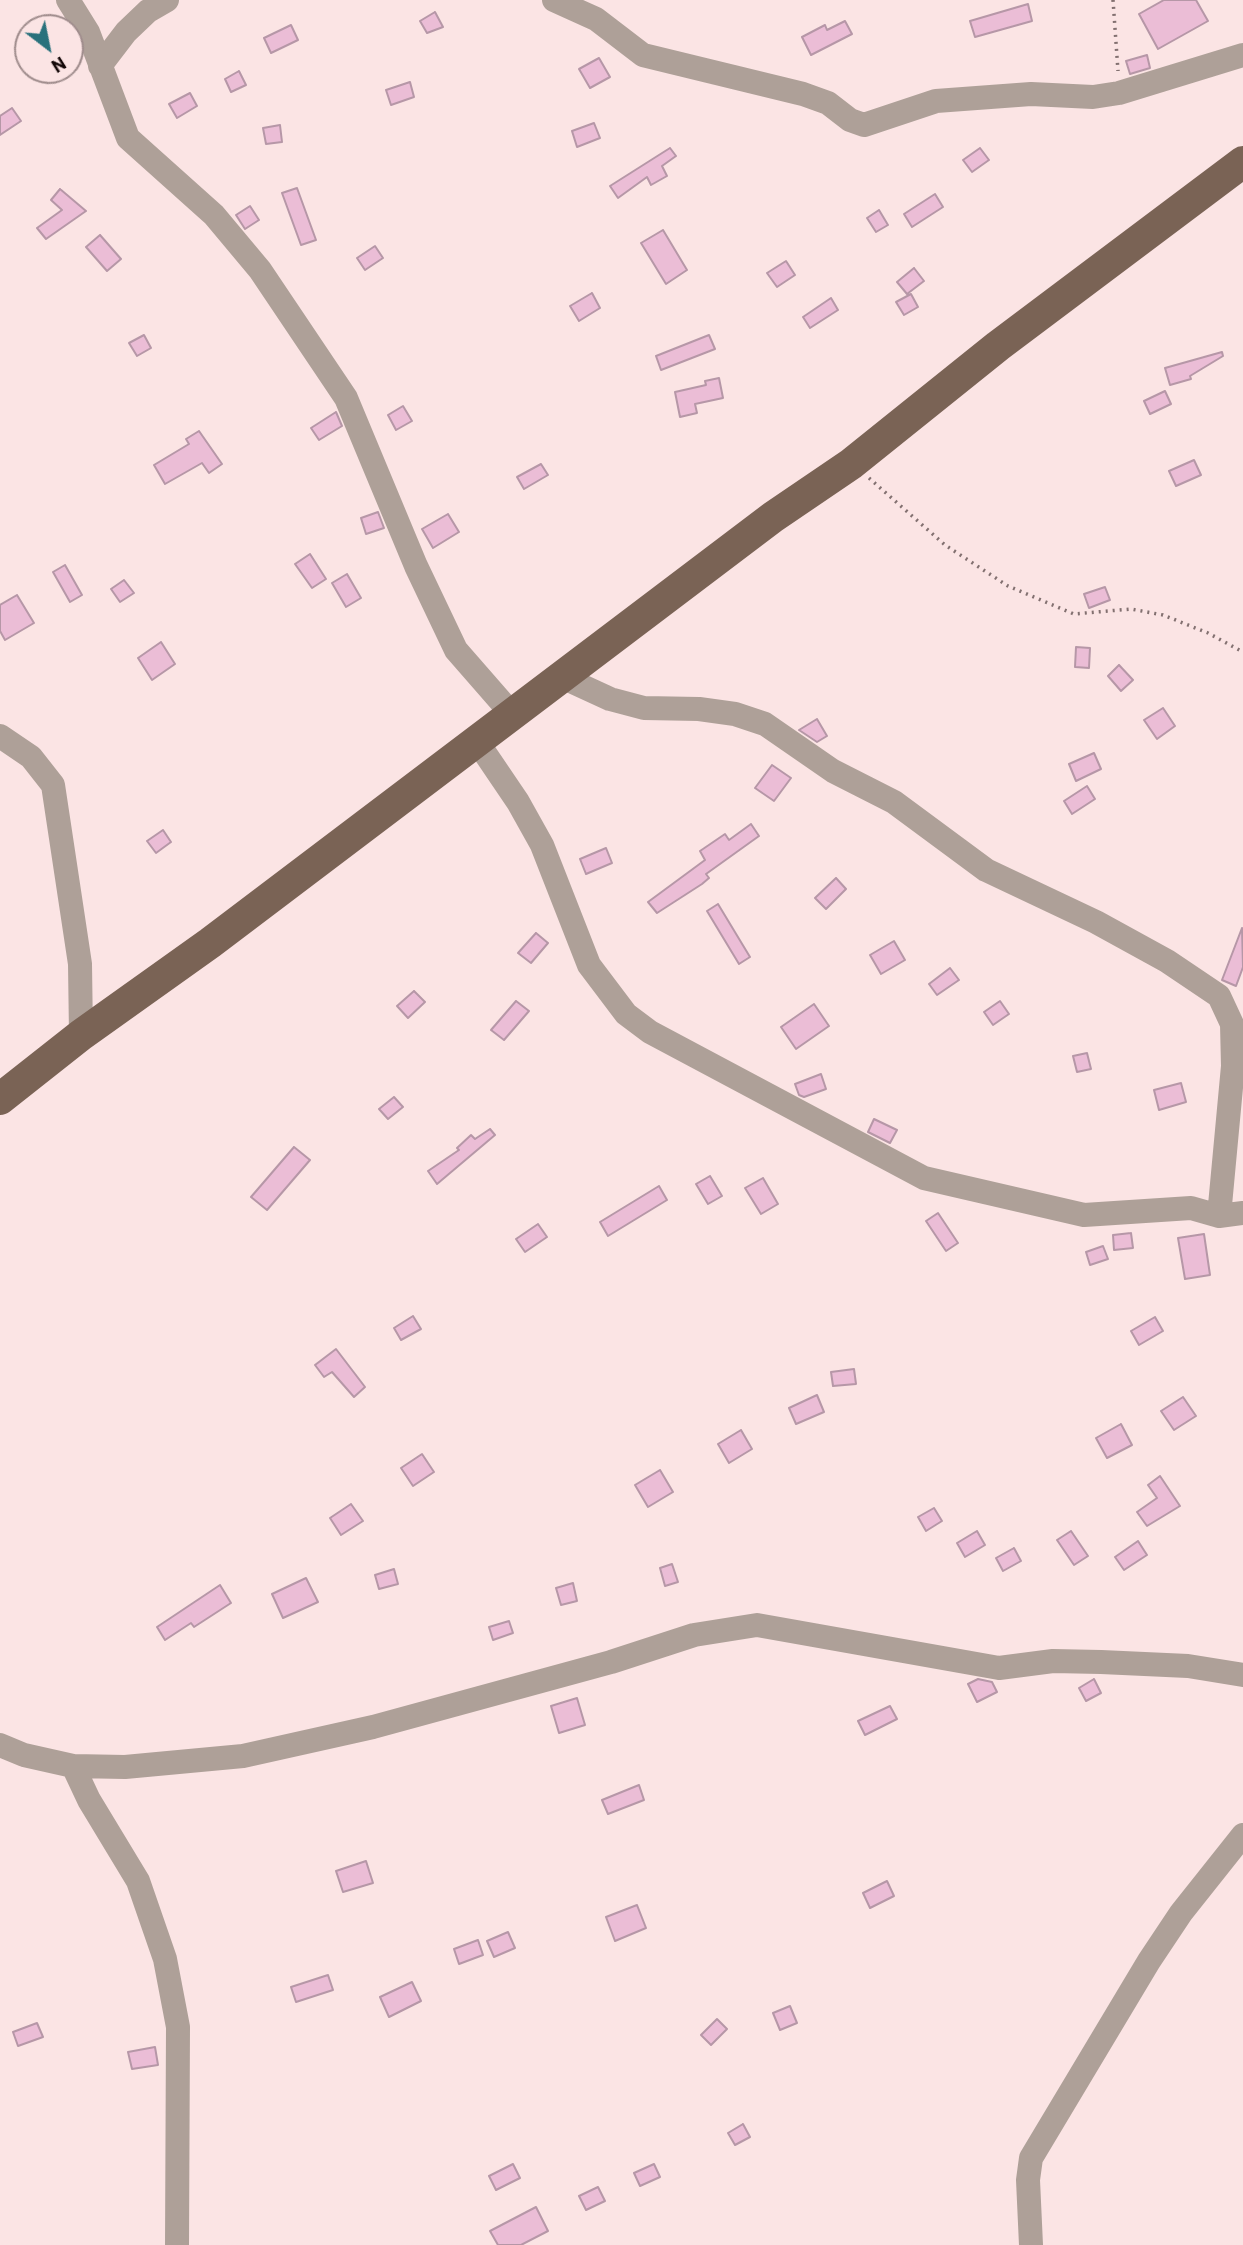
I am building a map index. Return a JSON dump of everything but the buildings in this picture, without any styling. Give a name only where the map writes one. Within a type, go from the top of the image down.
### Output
[{"type":"main road","points":[[0,1099],[81,1035],[210,943],[773,517],[851,464],[998,346],[1243,162]]},
{"type":"street","points":[[68,0],[88,33],[128,138],[214,215],[260,270],[346,398],[416,566],[456,650],[511,713]]},
{"type":"street","points":[[100,66],[133,25],[148,11],[167,0]]},
{"type":"street","points":[[554,0],[596,19],[643,55],[803,94],[828,103],[857,124],[864,125],[936,101],[1031,94],[1093,97],[1119,93],[1243,55]]},
{"type":"street","points":[[475,740],[518,802],[542,845],[589,965],[626,1014],[650,1032],[925,1178],[1084,1215],[1191,1208],[1231,1215],[1232,1024],[1220,996],[1167,961],[1096,922],[986,870],[894,802],[833,771],[765,724],[734,714],[699,709],[644,708],[610,699],[560,676]]},
{"type":"street","points":[[0,736],[31,758],[53,785],[79,964],[81,1035]]},
{"type":"street","points":[[0,1745],[24,1755],[73,1766],[125,1767],[243,1756],[373,1727],[611,1662],[694,1635],[757,1625],[916,1656],[999,1668],[1053,1661],[1089,1662],[1188,1666],[1243,1675]]},
{"type":"street","points":[[73,1766],[89,1800],[138,1881],[165,1959],[178,2027],[177,2245]]},
{"type":"street","points":[[1031,2245],[1028,2180],[1031,2158],[1149,1961],[1181,1913],[1243,1835]]},
{"type":"path","points":[[1114,0],[1119,93]]},
{"type":"path","points":[[851,464],[944,545],[1007,586],[1074,614],[1131,609],[1163,615],[1208,633],[1243,652]]}]
